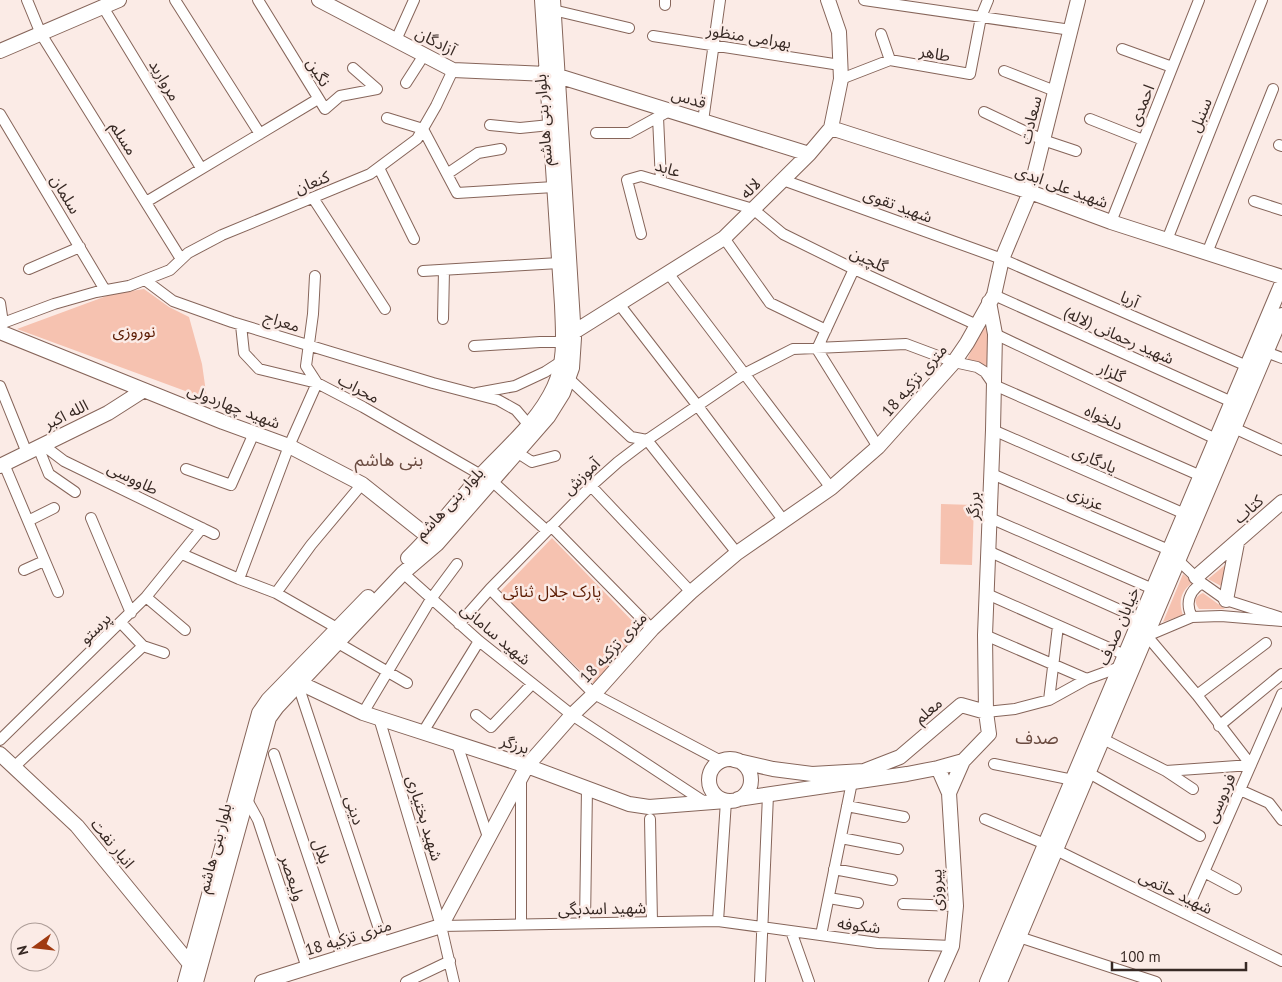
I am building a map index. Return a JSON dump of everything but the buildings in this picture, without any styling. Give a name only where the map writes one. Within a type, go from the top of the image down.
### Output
[{"type":"street","name":"مسلم","points":[[27,0],[41,34],[181,259]]},
{"type":"street","points":[[0,51],[120,0]]},
{"type":"street","points":[[175,0],[260,134]]},
{"type":"street","name":"نگین","points":[[258,0],[325,109],[340,96],[377,89],[353,68]]},
{"type":"street","name":"آزادگان","points":[[320,0],[453,70],[552,75]]},
{"type":"street","points":[[396,40],[414,0]]},
{"type":"street","name":"بلوار بنی هاشم","points":[[487,478],[518,453],[548,418],[564,392],[572,368],[574,332],[552,75],[542,0]]},
{"type":"street","points":[[703,121],[720,0]]},
{"type":"street","name":"لاله","points":[[574,332],[724,238],[784,180],[831,128],[840,72],[839,32],[828,0]]},
{"type":"street","points":[[867,0],[918,4],[981,17],[1071,30]]},
{"type":"street","points":[[981,17],[988,0]]},
{"type":"street","name":"سعادت","points":[[991,299],[1002,259],[1030,192],[1078,0]]},
{"type":"street","name":"احمدی","points":[[1111,222],[1199,0]]},
{"type":"street","name":"سنبل","points":[[1167,240],[1262,0]]},
{"type":"street","points":[[553,5],[629,28]]},
{"type":"street","name":"بلوار بنی هاشم","points":[[185,982],[195,965],[269,718],[277,707],[433,540],[487,478],[540,411],[554,388],[562,361],[563,342],[550,125],[553,5]]},
{"type":"street","name":"مروارید","points":[[104,7],[201,168]]},
{"type":"street","name":"طاهر","points":[[890,60],[970,74],[981,17]]},
{"type":"street","points":[[840,72],[890,60],[881,34]]},
{"type":"street","name":"بهرامی منظور","points":[[653,36],[714,46],[840,72]]},
{"type":"street","points":[[1122,48],[1172,67]]},
{"type":"street","points":[[406,83],[424,54]]},
{"type":"street","name":"کنعان","points":[[145,280],[170,270],[188,253],[222,235],[370,174],[379,168],[417,139],[436,106],[453,70]]},
{"type":"street","points":[[1004,71],[1055,91]]},
{"type":"street","name":"قدس","points":[[552,75],[664,114],[703,121],[809,154]]},
{"type":"street","points":[[1207,253],[1273,89]]},
{"type":"street","points":[[146,202],[318,99]]},
{"type":"street","points":[[984,112],[1043,140],[1076,151]]},
{"type":"street","name":"سلمان","points":[[0,114],[106,290]]},
{"type":"street","points":[[596,133],[628,133],[664,114]]},
{"type":"street","points":[[661,182],[664,114]]},
{"type":"street","points":[[387,118],[423,129],[457,193],[554,187]]},
{"type":"street","points":[[1090,119],[1144,140]]},
{"type":"street","points":[[490,125],[520,128],[550,125]]},
{"type":"street","name":"شهید علی ابدی","points":[[831,128],[1030,192],[1111,222],[1282,277]]},
{"type":"street","points":[[447,174],[478,153],[501,149]]},
{"type":"street","points":[[379,168],[414,239]]},
{"type":"street","name":"عابد","points":[[642,234],[626,180],[641,176],[753,209]]},
{"type":"street","name":"شهید تقوی","points":[[784,180],[1002,259]]},
{"type":"street","points":[[313,198],[385,309]]},
{"type":"street","points":[[1254,201],[1282,210]]},
{"type":"street","name":"گلچین","points":[[753,209],[783,234],[854,269],[977,325]]},
{"type":"street","points":[[724,238],[770,303],[826,330]]},
{"type":"street","points":[[29,269],[80,247]]},
{"type":"street","name":"آریا","points":[[1002,259],[1247,366]]},
{"type":"street","points":[[423,271],[559,263]]},
{"type":"street","points":[[854,269],[817,349],[878,447]]},
{"type":"street","points":[[443,319],[444,270]]},
{"type":"street","points":[[668,273],[831,488]]},
{"type":"street","points":[[239,579],[289,446],[317,383],[306,366],[313,314],[315,276]]},
{"type":"street","points":[[0,303],[1,328],[54,304],[129,286],[145,280]]},
{"type":"street","name":"معراج","points":[[145,280],[173,301],[309,345],[475,394],[516,386],[545,372],[562,361]]},
{"type":"street","name":"خیابان صدف","points":[[987,982],[1088,774],[1147,636],[1174,555],[1185,514],[1282,283]]},
{"type":"street","name":"18 متری تزکیه","points":[[262,982],[441,926],[524,772],[572,715],[594,694],[652,630],[691,592],[737,553],[831,488],[878,447],[954,362],[991,299]]},
{"type":"street","name":"برزگر","points":[[986,712],[985,635],[992,474],[995,334],[991,299]]},
{"type":"street","name":"شهید رحمانی (لاله)","points":[[991,299],[1232,402]]},
{"type":"street","points":[[619,304],[784,521]]},
{"type":"street","name":"خیابان صدف","points":[[1000,982],[1019,937],[1051,847],[1072,780],[1153,589],[1174,555],[1234,428],[1282,314]]},
{"type":"street","name":"محراب","points":[[241,324],[244,353],[259,369],[317,383],[487,478],[549,529],[652,630]]},
{"type":"street","name":"شهید چهاردولی","points":[[1,328],[144,390],[289,446],[362,484],[433,540]]},
{"type":"street","name":"گلزار","points":[[995,334],[1216,439]]},
{"type":"street","points":[[474,346],[563,342]]},
{"type":"street","name":"آموزش","points":[[459,624],[490,588],[591,486],[618,462],[744,374],[793,349],[906,344],[954,362],[977,366],[985,372],[994,385]]},
{"type":"street","points":[[1266,352],[1282,358]]},
{"type":"street","points":[[568,378],[631,437],[647,440],[737,553]]},
{"type":"street","name":"دلخواه","points":[[994,385],[1201,476]]},
{"type":"street","points":[[0,386],[36,448],[48,474],[75,492]]},
{"type":"street","name":"الله اکبر","points":[[2,465],[108,413],[144,390]]},
{"type":"street","points":[[475,394],[498,400],[516,410],[528,424]]},
{"type":"street","points":[[1234,428],[1282,450]]},
{"type":"street","name":"یادگاری","points":[[993,430],[1185,514]]},
{"type":"street","points":[[186,469],[230,484],[254,433]]},
{"type":"street","name":"طاووسی","points":[[36,448],[214,534]]},
{"type":"street","points":[[518,453],[532,462],[556,456]]},
{"type":"street","points":[[2,465],[58,592]]},
{"type":"street","name":"عزیزی","points":[[992,474],[1174,555]]},
{"type":"street","points":[[276,593],[311,545],[362,484]]},
{"type":"street","points":[[591,486],[691,592]]},
{"type":"street","name":"کتاب","points":[[1199,580],[1237,542],[1282,502]]},
{"type":"street","points":[[28,521],[54,508]]},
{"type":"street","points":[[91,518],[131,613]]},
{"type":"street","points":[[990,518],[1153,589]]},
{"type":"street","name":"پرستو","points":[[0,740],[146,598],[202,528]]},
{"type":"street","name":"بلوار بنی هاشم","points":[[196,982],[195,965],[259,714],[268,700],[337,628],[433,540]]},
{"type":"street","points":[[1226,600],[1237,542]]},
{"type":"street","points":[[988,551],[1140,619]]},
{"type":"street","points":[[182,554],[276,593],[337,628]]},
{"type":"street","points":[[1174,555],[1199,580],[1226,600],[1282,619]]},
{"type":"street","points":[[24,570],[44,561]]},
{"type":"street","points":[[363,713],[431,599],[457,564]]},
{"type":"street","name":"شهید سامانی","points":[[403,573],[479,641],[572,715],[707,803]]},
{"type":"street","points":[[1192,617],[1189,611],[1189,598],[1199,580]]},
{"type":"street","points":[[490,588],[594,694],[727,761],[745,766],[750,778],[748,791],[732,800]]},
{"type":"street","points":[[987,594],[1058,626],[1123,661]]},
{"type":"street","points":[[146,598],[185,630]]},
{"type":"street","points":[[1251,765],[1219,726],[1197,695],[1147,636],[1192,617],[1221,616],[1282,619]]},
{"type":"street","points":[[124,626],[143,646],[164,653]]},
{"type":"street","points":[[1049,700],[1058,626]]},
{"type":"street","points":[[985,635],[1087,679]]},
{"type":"street","points":[[422,732],[479,641]]},
{"type":"street","points":[[338,642],[407,683]]},
{"type":"street","points":[[1197,695],[1266,643]]},
{"type":"street","points":[[14,767],[143,646]]},
{"type":"street","points":[[949,793],[963,761],[989,734],[986,712],[1015,709],[1049,700],[1123,661]]},
{"type":"street","points":[[1219,726],[1282,674]]},
{"type":"street","name":"برزگر","points":[[299,684],[363,713],[457,744],[524,772],[587,788],[629,804],[649,807],[732,800]]},
{"type":"street","name":"دینی","points":[[299,684],[384,944]]},
{"type":"street","points":[[476,715],[491,727],[532,684]]},
{"type":"street","name":"فردوسی","points":[[1186,914],[1282,694]]},
{"type":"street","name":"معلم","points":[[727,761],[812,774],[864,771],[900,757],[961,705],[986,712]]},
{"type":"street","name":"شهید بختیاری","points":[[379,718],[441,926],[454,982]]},
{"type":"street","points":[[1103,739],[1166,771],[1193,789]]},
{"type":"street","points":[[457,744],[489,840]]},
{"type":"street","name":"انبار نفت","points":[[0,754],[77,826],[195,965]]},
{"type":"street","name":"بلال","points":[[274,754],[342,958]]},
{"type":"street","points":[[727,761],[711,770],[709,783],[714,795],[732,800],[938,768],[963,761]]},
{"type":"street","points":[[994,764],[1072,780]]},
{"type":"street","points":[[1166,771],[1251,765]]},
{"type":"street","points":[[938,768],[949,793]]},
{"type":"street","points":[[521,924],[524,772]]},
{"type":"street","points":[[1088,774],[1200,836]]},
{"type":"street","points":[[821,935],[852,782]]},
{"type":"street","points":[[585,923],[587,788]]},
{"type":"street","points":[[1240,790],[1269,803],[1282,820]]},
{"type":"street","name":"پیروزی","points":[[936,982],[952,946],[956,906],[949,793]]},
{"type":"street","points":[[760,982],[768,795]]},
{"type":"street","name":"ولیعصر","points":[[246,798],[258,820],[307,968]]},
{"type":"street","points":[[718,921],[732,800]]},
{"type":"street","points":[[847,806],[904,817]]},
{"type":"street","name":"شهید حاتمی","points":[[986,819],[1051,847],[1282,961]]},
{"type":"street","points":[[650,820],[652,922]]},
{"type":"street","points":[[841,838],[898,849]]},
{"type":"street","points":[[834,870],[892,880]]},
{"type":"street","points":[[1204,872],[1236,889]]},
{"type":"street","points":[[829,898],[858,903]]},
{"type":"street","points":[[903,904],[956,906]]},
{"type":"street","name":"شهید اسدبگی","points":[[441,926],[718,921],[762,927]]},
{"type":"street","name":"شکوفه","points":[[762,927],[878,943],[952,946]]},
{"type":"street","points":[[792,931],[809,982]]},
{"type":"street","points":[[1019,937],[1156,982]]},
{"type":"street","points":[[406,982],[450,962]]},
{"type":"street","points":[[454,982],[466,982]]},
{"type":"green space","name":"نوروزی","points":[[144,289],[169,307],[189,317],[202,364],[207,399],[17,329],[112,294]]},
{"type":"green space","points":[[988,314],[988,367],[978,362],[966,362]]},
{"type":"green space","points":[[941,504],[974,505],[972,565],[940,564]]},
{"type":"green space","name":"پارک جلال ثنائی","points":[[552,538],[642,631],[594,684],[500,592]]},
{"type":"green space","points":[[1230,561],[1223,587],[1208,579]]},
{"type":"green space","points":[[1183,574],[1193,582],[1183,593],[1181,605],[1183,615],[1163,622]]},
{"type":"green space","points":[[1203,593],[1225,609],[1199,609],[1196,600]]},
{"type":"district","name":"بنی هاشم","points":[[389,459]]},
{"type":"district","name":"صدف","points":[[1037,737]]}]
